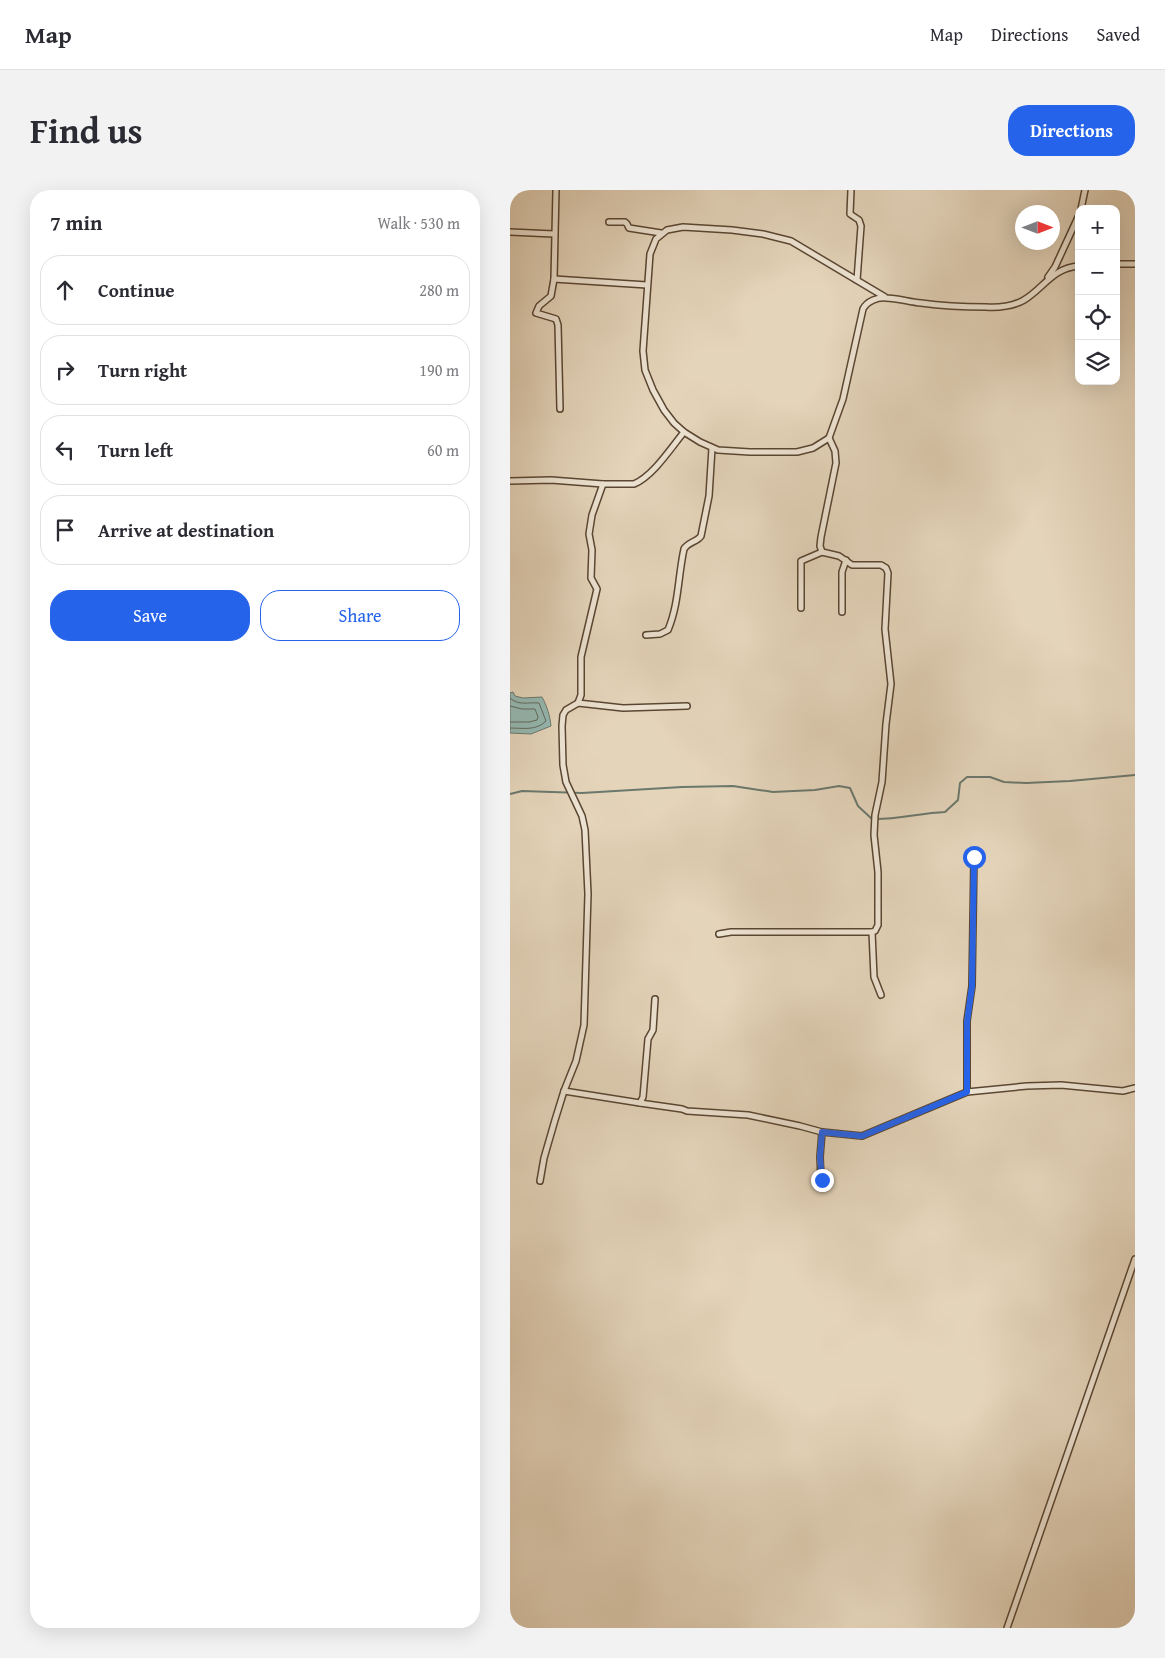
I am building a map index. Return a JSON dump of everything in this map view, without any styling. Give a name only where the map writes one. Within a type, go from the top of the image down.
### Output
[{"type":"street","points":[[556,190],[554,279],[550,296],[539,306],[536,313],[556,320],[558,325],[560,409]]},
{"type":"street","points":[[851,190],[850,214],[859,220],[861,226],[857,280]]},
{"type":"street","points":[[1081,205],[1085,190]]},
{"type":"street","points":[[609,222],[625,222],[630,228],[661,233]]},
{"type":"street","points":[[1047,280],[1075,224]]},
{"type":"street","points":[[885,297],[868,302],[863,308],[843,399],[828,438],[813,448],[798,452],[750,452],[712,448],[684,432],[664,410],[652,390],[645,370],[643,352],[647,285],[650,254],[656,239],[667,230],[683,227],[763,234],[796,244],[885,297],[922,303],[989,307],[1010,305],[1023,300],[1060,271],[1075,267]]},
{"type":"street","points":[[510,232],[554,234]]},
{"type":"street","points":[[1120,264],[1135,264]]},
{"type":"street","points":[[554,279],[647,285]]},
{"type":"street","points":[[510,481],[551,480],[628,485],[638,482],[655,467],[684,432]]},
{"type":"street","points":[[822,552],[820,546],[821,537],[836,463],[835,451],[828,438]]},
{"type":"street","points":[[646,635],[660,634],[668,630],[671,624],[676,607],[684,548],[686,545],[697,541],[701,536],[709,496],[712,448]]},
{"type":"street","points":[[578,703],[581,695],[581,657],[597,589],[591,578],[592,550],[589,534],[592,515],[603,484]]},
{"type":"street","points":[[719,934],[731,932],[872,932],[875,931],[878,925],[878,872],[874,835],[875,816],[882,782],[891,684],[885,629],[888,572],[886,568],[880,566],[852,564],[839,556],[822,552],[802,561],[801,608]]},
{"type":"street","points":[[842,612],[842,572],[846,560]]},
{"type":"street","points":[[540,1181],[544,1158],[564,1090],[576,1061],[584,1025],[586,992],[588,894],[585,830],[582,816],[566,782],[563,765],[563,715],[566,710],[578,703],[623,708],[687,706]]},
{"type":"street","points":[[967,1092],[967,1022],[972,986],[974,857]]},
{"type":"street","points":[[872,932],[874,977],[881,995]]},
{"type":"street","points":[[640,1103],[643,1097],[648,1039],[653,1030],[655,999]]},
{"type":"street","points":[[564,1090],[688,1111],[748,1115],[822,1132],[862,1136],[967,1092],[1061,1084],[1123,1091],[1135,1088]]},
{"type":"street","points":[[822,1132],[820,1157],[822,1180]]},
{"type":"street","points":[[1007,1628],[1135,1259]]},
{"type":"water","points":[[513,692],[515,696],[523,698],[542,697],[548,711],[551,726],[531,734],[510,733],[510,693]]},
{"type":"waterway","points":[[510,794],[522,791],[582,793],[733,786],[773,792],[815,790],[839,786],[850,788],[858,806],[872,819],[881,819],[945,812],[958,800],[960,783],[967,777],[990,777],[1004,782],[1026,783],[1135,775]]},
{"type":"route","points":[[822,1180],[820,1157],[822,1132],[862,1136],[967,1092],[967,1022],[972,986],[974,857]]}]
